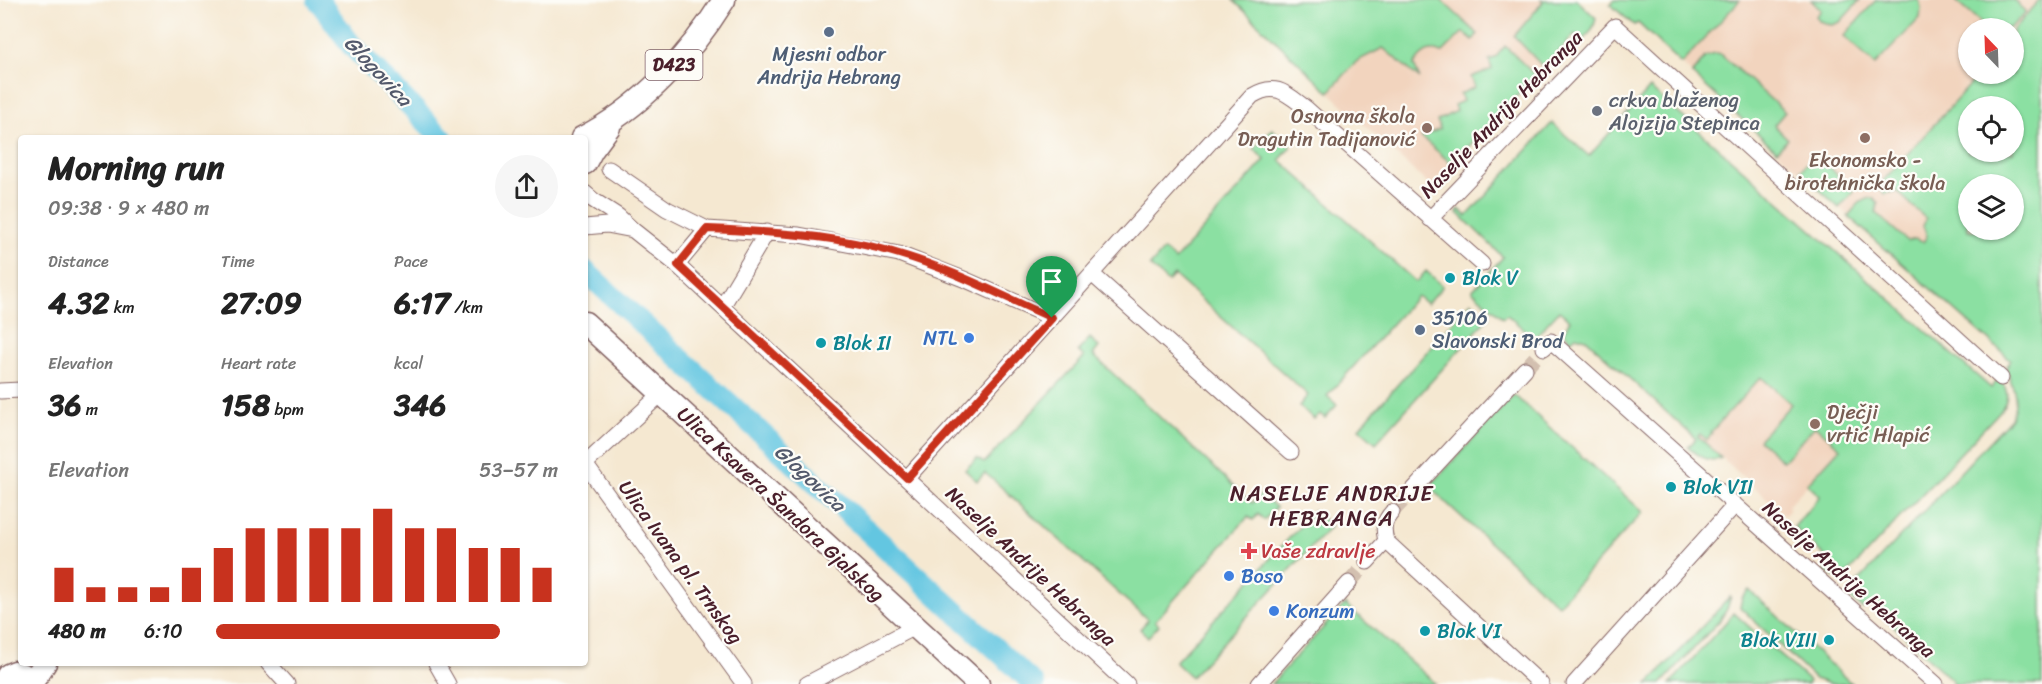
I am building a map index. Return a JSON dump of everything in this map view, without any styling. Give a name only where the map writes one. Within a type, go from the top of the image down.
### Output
[{"type":"main road","name":"D423","points":[[587,135],[613,121],[654,87],[699,37],[724,0]]},
{"type":"main road","name":"D423","points":[[588,157],[613,121]]},
{"type":"main road","name":"Ulica Ksavera Šandora Gjalskog","points":[[588,326],[978,684]]},
{"type":"main road","points":[[15,676],[38,666]]},
{"type":"street","name":"Naselje Andrije Hebranga","points":[[1430,219],[1615,26],[2001,378]]},
{"type":"street","name":"Naselje Andrije Hebranga","points":[[907,478],[1252,96],[1261,91],[1270,88],[1286,93],[1307,109],[1482,264]]},
{"type":"street","points":[[609,169],[667,209],[707,229],[767,232],[831,239],[899,254],[966,280],[1052,318]]},
{"type":"street","name":"Naselje Andrije Hebranga","points":[[588,196],[618,216],[633,231],[678,265],[1127,684]]},
{"type":"street","points":[[588,227],[619,226],[633,231]]},
{"type":"street","points":[[678,265],[707,229]]},
{"type":"street","points":[[722,307],[767,232]]},
{"type":"street","points":[[1092,274],[1292,452]]},
{"type":"street","name":"Naselje Andrije Hebranga","points":[[1544,348],[1551,341],[1936,684]]},
{"type":"street","points":[[1413,490],[1525,369]]},
{"type":"street","points":[[0,391],[18,390]]},
{"type":"street","points":[[588,461],[661,394]]},
{"type":"street","name":"Ulica Ivana pl. Trnskog","points":[[588,468],[744,684]]},
{"type":"street","name":"Naselje Andrije Hebranga","points":[[1574,684],[1735,505]]},
{"type":"street","points":[[1392,512],[1385,520],[1383,531],[1386,541],[1541,684]]},
{"type":"street","points":[[1367,562],[1386,541]]},
{"type":"street","points":[[1259,684],[1349,583]]},
{"type":"street","points":[[807,684],[915,627]]},
{"type":"street","points":[[271,666],[287,684]]},
{"type":"street","points":[[437,666],[443,682]]},
{"type":"shaded area","name":"Osnovna škola Dragutin Tadijanović","points":[[1233,0],[1547,0],[1578,30],[1430,186]]},
{"type":"shaded area","name":"Ekonomsko - birotehnička škola","points":[[1615,0],[2042,0],[2042,124],[2024,143],[2024,96],[1958,96],[1958,162],[2007,162],[1995,174],[1958,174],[1958,198],[1907,268],[1692,74]]},
{"type":"shaded area","name":"Dječji vrtić Hlapić","points":[[1761,376],[1935,444],[1860,530],[1808,484],[1788,506],[1790,509],[1785,515],[1698,436],[1700,434],[1707,439]]},
{"type":"green space","points":[[1233,0],[1441,0],[1478,34],[1473,40],[1463,32],[1442,53],[1429,51],[1423,55],[1414,65],[1420,79],[1383,48],[1357,61],[1329,92]]},
{"type":"green space","points":[[1541,0],[1577,0],[1596,18],[1588,35],[1582,40],[1575,34],[1544,68],[1514,36],[1543,2]]},
{"type":"green space","points":[[1615,0],[1740,0],[1681,64],[1638,23],[1634,25],[1610,4]]},
{"type":"green space","points":[[1811,0],[1860,0],[1840,22],[1832,25],[1819,21],[1816,16],[1821,10]]},
{"type":"green space","points":[[1876,0],[1919,0],[1921,8],[1920,18],[1875,65],[1844,36]]},
{"type":"green space","points":[[1955,0],[2013,0],[2026,12],[2020,18],[1976,18]]},
{"type":"green space","points":[[2042,0],[2042,684],[1951,684],[1953,681],[1869,603],[1863,609],[1851,598],[1857,590],[1854,586],[2011,418],[2014,411],[2013,387],[2006,368],[2011,360],[1848,216],[1863,201],[1874,198],[1878,203],[1876,213],[1907,241],[1915,239],[1923,242],[1927,236],[1923,226],[1926,219],[1897,191],[1884,194],[1880,189],[1880,184],[1958,98],[1958,162],[2024,162],[2024,96],[1960,96],[1971,84],[2024,84],[2024,18]]},
{"type":"green space","points":[[1505,46],[1536,76],[1452,164],[1421,137],[1440,129],[1437,121],[1456,111],[1454,105],[1463,101],[1460,94],[1475,87],[1471,77],[1492,69],[1489,60],[1495,58]]},
{"type":"green space","points":[[1721,55],[1785,112],[1774,125],[1788,139],[1777,151],[1692,74],[1705,57]]},
{"type":"green space","points":[[1650,88],[1991,388],[1999,379],[2005,387],[2007,398],[2001,410],[1843,576],[1835,577],[1824,570],[1830,561],[1794,527],[1820,496],[1807,484],[1840,448],[1815,426],[1783,461],[1759,440],[1791,404],[1761,377],[1711,432],[1707,440],[1700,434],[1698,436],[1721,458],[1708,459],[1688,447],[1696,439],[1586,339],[1576,336],[1571,340],[1563,332],[1570,320],[1559,311],[1534,338],[1507,315],[1503,318],[1472,291],[1503,257],[1457,212],[1459,209],[1467,216],[1552,123],[1589,156]]},
{"type":"green space","points":[[1272,129],[1291,146],[1280,160],[1416,282],[1426,271],[1443,286],[1427,304],[1417,296],[1327,396],[1337,405],[1325,418],[1320,414],[1314,419],[1299,406],[1308,395],[1174,275],[1168,282],[1150,266],[1164,250],[1175,260],[1265,160],[1254,149]]},
{"type":"green space","points":[[1811,159],[1816,164],[1821,159],[1854,191],[1839,208],[1800,171]]},
{"type":"green space","points":[[1471,302],[1489,317],[1376,443],[1359,428]]},
{"type":"green space","points":[[1090,338],[1099,347],[1093,355],[1252,503],[1261,494],[1276,507],[1264,520],[1258,514],[1253,520],[1248,517],[1155,621],[1159,625],[1148,637],[1140,629],[1148,620],[985,473],[977,481],[965,470],[977,458],[984,463],[1084,357],[1078,351]]},
{"type":"green space","points":[[1514,395],[1643,512],[1558,605],[1429,487]]},
{"type":"green space","points":[[1314,511],[1331,526],[1191,677],[1175,662]]},
{"type":"green space","points":[[1749,590],[1852,684],[1830,684],[1815,679],[1740,607],[1742,598]]},
{"type":"green space","points":[[1731,596],[1720,620],[1661,684],[1648,684]]},
{"type":"green space","points":[[1345,604],[1436,684],[1271,684]]},
{"type":"green space","points":[[1734,613],[1809,681],[1808,684],[1670,684]]},
{"type":"waterway","name":"Glogovica","points":[[318,0],[352,46],[439,135]]},
{"type":"waterway","name":"Glogovica","points":[[588,274],[1034,684]]},
{"type":"tunnel","points":[[1525,369],[1544,348]]},
{"type":"tunnel","points":[[1392,512],[1413,490]]},
{"type":"tunnel","points":[[1349,583],[1367,562]]},
{"type":"place","name":"Mjesni odbor Andrija Hebrang","points":[[829,32]]},
{"type":"place","name":"crkva blaženog Alojzija Stepinca","points":[[1597,111]]},
{"type":"place","name":"Osnovna škola Dragutin Tadijanović","points":[[1427,128]]},
{"type":"place","name":"Ekonomsko - birotehnička škola","points":[[1865,138]]},
{"type":"place","name":"Blok V","points":[[1450,278]]},
{"type":"place","name":"35106 Slavonski Brod","points":[[1420,330]]},
{"type":"place","name":"NTL","points":[[969,338]]},
{"type":"place","name":"Blok II","points":[[821,343]]},
{"type":"place","name":"Dječji vrtić Hlapić","points":[[1815,424]]},
{"type":"place","name":"Blok VII","points":[[1671,487]]},
{"type":"place","name":"Vaše zdravlje","points":[[1249,551]]},
{"type":"place","name":"Boso","points":[[1229,576]]},
{"type":"place","name":"Konzum","points":[[1274,611]]},
{"type":"place","name":"Blok VI","points":[[1425,631]]},
{"type":"place","name":"Blok VIII","points":[[1829,640]]},
{"type":"district","name":"NASELJE ANDRIJE HEBRANGA","points":[[1332,506]]},
{"type":"route","points":[[707,229],[767,232],[831,239],[899,254],[966,280],[1052,318],[907,478],[678,265],[707,229]]}]
